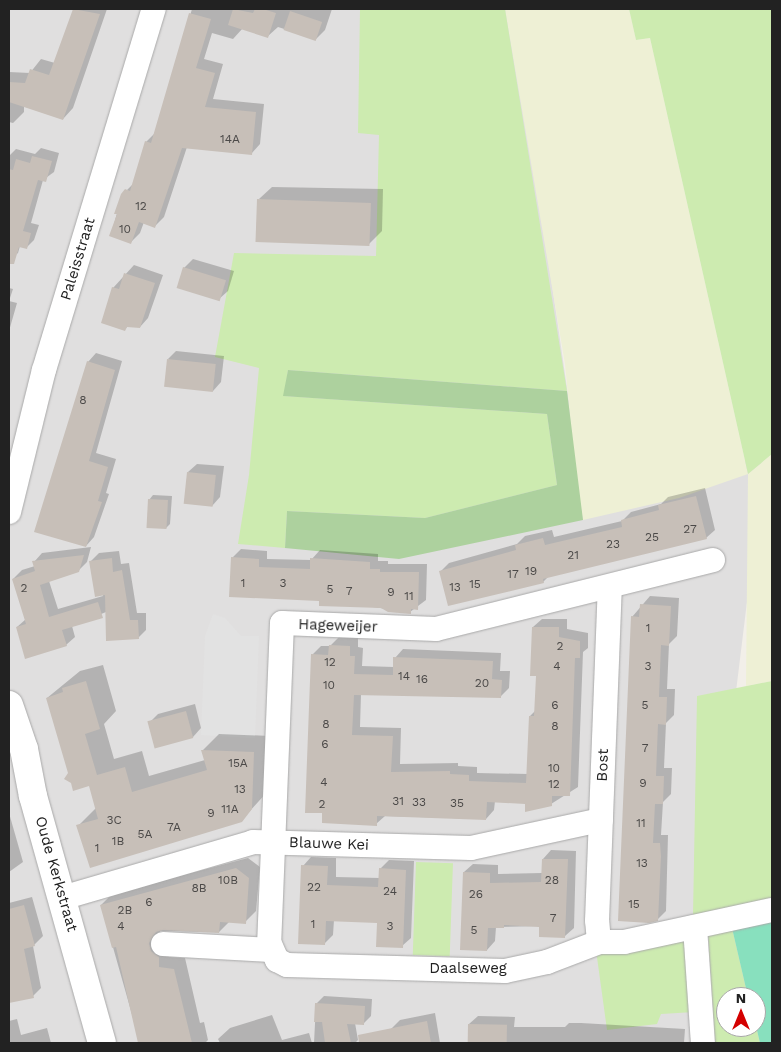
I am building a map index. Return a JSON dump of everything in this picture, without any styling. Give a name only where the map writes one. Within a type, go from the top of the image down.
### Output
[{"type":"street","name":"Paleisstraat","points":[[9,512],[44,370],[154,9]]},
{"type":"street","name":"Hageweijer","points":[[271,950],[272,842],[282,623],[436,630],[714,560]]},
{"type":"street","name":"Bost","points":[[599,942],[597,922],[610,587]]},
{"type":"street","name":"Oude Kerkstraat","points":[[9,705],[24,749],[102,1043]]},
{"type":"street","name":"Blauwe Kei","points":[[62,898],[253,842],[471,848],[601,820]]},
{"type":"street","name":"Daalseweg","points":[[271,950],[277,960],[287,965],[505,971],[556,959],[599,942],[624,942],[772,910]]},
{"type":"street","points":[[695,927],[703,1043]]},
{"type":"street","points":[[163,944],[271,950]]},
{"type":"shaded area","points":[[9,9],[512,9],[575,443],[764,463],[710,904],[772,889],[772,1043],[9,1043]]},
{"type":"shaded area","points":[[213,614],[225,618],[241,636],[259,636],[255,738],[201,735],[205,636]]},
{"type":"green space","points":[[360,9],[505,9],[567,391],[288,370],[284,396],[547,414],[557,485],[425,518],[287,511],[285,548],[238,544],[249,475],[259,368],[215,357],[234,253],[376,256],[379,135],[358,133]]},
{"type":"green space","points":[[505,9],[629,9],[636,40],[650,38],[748,474],[679,498],[583,520],[576,480],[565,364]]},
{"type":"green space","points":[[629,9],[772,9],[772,454],[748,474],[650,38],[636,40]]},
{"type":"green space","points":[[288,370],[567,391],[583,520],[399,559],[285,548],[287,511],[425,518],[557,485],[547,414],[283,396]]},
{"type":"green space","points":[[772,454],[772,681],[746,686],[748,474]]},
{"type":"green space","points":[[772,681],[772,898],[693,915],[697,696]]},
{"type":"green space","points":[[416,862],[453,863],[450,956],[413,955]]},
{"type":"green space","points":[[772,920],[772,1043],[760,1043],[759,1037],[766,1037],[766,987],[746,987],[732,928]]},
{"type":"green space","points":[[732,928],[746,987],[716,987],[716,1037],[759,1037],[760,1043],[715,1043],[708,933]]},
{"type":"green space","points":[[689,937],[694,1012],[661,1014],[657,1024],[607,1030],[596,950]]},
{"type":"building","points":[[73,9],[100,14],[63,120],[9,102],[9,82],[25,83],[30,69],[49,75]]},
{"type":"building","points":[[233,9],[253,13],[255,9],[263,9],[276,13],[268,38],[228,25]]},
{"type":"building","points":[[290,11],[322,22],[316,41],[283,30]]},
{"type":"building","points":[[189,13],[211,19],[196,68],[215,73],[205,107],[256,112],[252,155],[182,148],[155,228],[139,222],[131,244],[109,236],[117,214],[114,214],[121,194],[125,189],[130,191],[145,141],[151,143]]},
{"type":"building","points":[[32,156],[52,161],[46,182],[38,180],[23,231],[31,233],[27,249],[19,247],[14,264],[9,264],[9,169],[13,170],[16,159],[30,163]]},
{"type":"building","points":[[257,199],[371,203],[369,246],[255,242]]},
{"type":"building","points":[[183,267],[226,280],[220,301],[177,288]]},
{"type":"building","points":[[124,273],[155,283],[140,328],[127,327],[125,331],[101,323],[112,287],[119,289]]},
{"type":"building","points":[[167,359],[216,364],[213,392],[164,387]]},
{"type":"building","points":[[87,361],[115,370],[89,461],[108,467],[98,501],[102,502],[86,547],[34,532]]},
{"type":"building","points":[[187,472],[216,475],[212,507],[184,504]]},
{"type":"building","points":[[696,496],[707,539],[543,579],[544,583],[448,606],[439,571],[516,550],[515,545],[543,538],[545,545],[622,527],[621,520],[659,510],[658,505]]},
{"type":"building","points":[[148,499],[168,500],[166,529],[146,528]]},
{"type":"building","points":[[84,555],[79,572],[40,585],[49,617],[98,602],[103,618],[62,630],[67,646],[25,659],[16,627],[26,624],[12,579],[35,571],[32,561]]},
{"type":"building","points":[[231,557],[259,559],[259,567],[310,569],[310,558],[370,562],[370,569],[380,569],[380,572],[419,572],[418,610],[411,609],[411,614],[388,612],[381,608],[319,606],[319,601],[229,597]]},
{"type":"building","points":[[112,558],[113,572],[122,570],[130,620],[138,620],[139,639],[106,641],[105,595],[95,597],[89,561]]},
{"type":"building","points":[[640,604],[671,606],[669,646],[661,645],[659,697],[667,697],[666,725],[658,724],[656,776],[664,776],[663,804],[655,804],[653,843],[660,843],[661,856],[658,921],[649,923],[618,921],[631,616],[639,617]]},
{"type":"building","points":[[532,627],[559,627],[559,637],[580,641],[580,658],[575,658],[570,796],[552,796],[552,806],[525,812],[525,804],[487,802],[486,820],[377,816],[377,826],[322,823],[322,813],[305,813],[311,654],[328,655],[329,645],[350,646],[350,656],[355,656],[354,674],[393,675],[393,657],[493,661],[492,679],[502,680],[501,698],[354,695],[352,735],[393,736],[391,772],[450,771],[450,774],[469,775],[469,781],[526,783],[529,716],[534,716],[536,676],[530,676]]},
{"type":"building","points":[[86,681],[100,729],[85,734],[97,775],[125,767],[132,792],[207,770],[201,750],[254,752],[252,809],[242,822],[90,868],[76,825],[98,819],[89,786],[73,791],[71,783],[64,779],[68,773],[46,698],[63,692],[62,688]]},
{"type":"building","points":[[186,711],[193,738],[155,748],[147,721]]},
{"type":"building","points":[[542,859],[568,859],[565,938],[539,937],[539,927],[504,925],[504,928],[488,928],[487,951],[460,950],[463,872],[490,873],[490,883],[541,882]]},
{"type":"building","points":[[301,865],[328,866],[327,885],[378,887],[379,868],[406,870],[403,948],[376,947],[377,923],[326,921],[325,945],[298,944]]},
{"type":"building","points":[[236,868],[249,878],[246,924],[220,922],[219,933],[163,930],[156,932],[149,943],[151,951],[159,957],[159,967],[174,969],[192,1043],[138,1043],[116,947],[112,948],[100,905]]},
{"type":"building","points":[[24,905],[35,946],[24,949],[34,998],[9,1003],[9,909]]},
{"type":"building","points":[[315,1003],[365,1006],[364,1025],[347,1024],[351,1043],[325,1043],[322,1022],[314,1022]]},
{"type":"building","points":[[427,1021],[431,1043],[359,1043],[358,1035]]},
{"type":"building","points":[[468,1024],[507,1025],[507,1043],[468,1043]]}]
